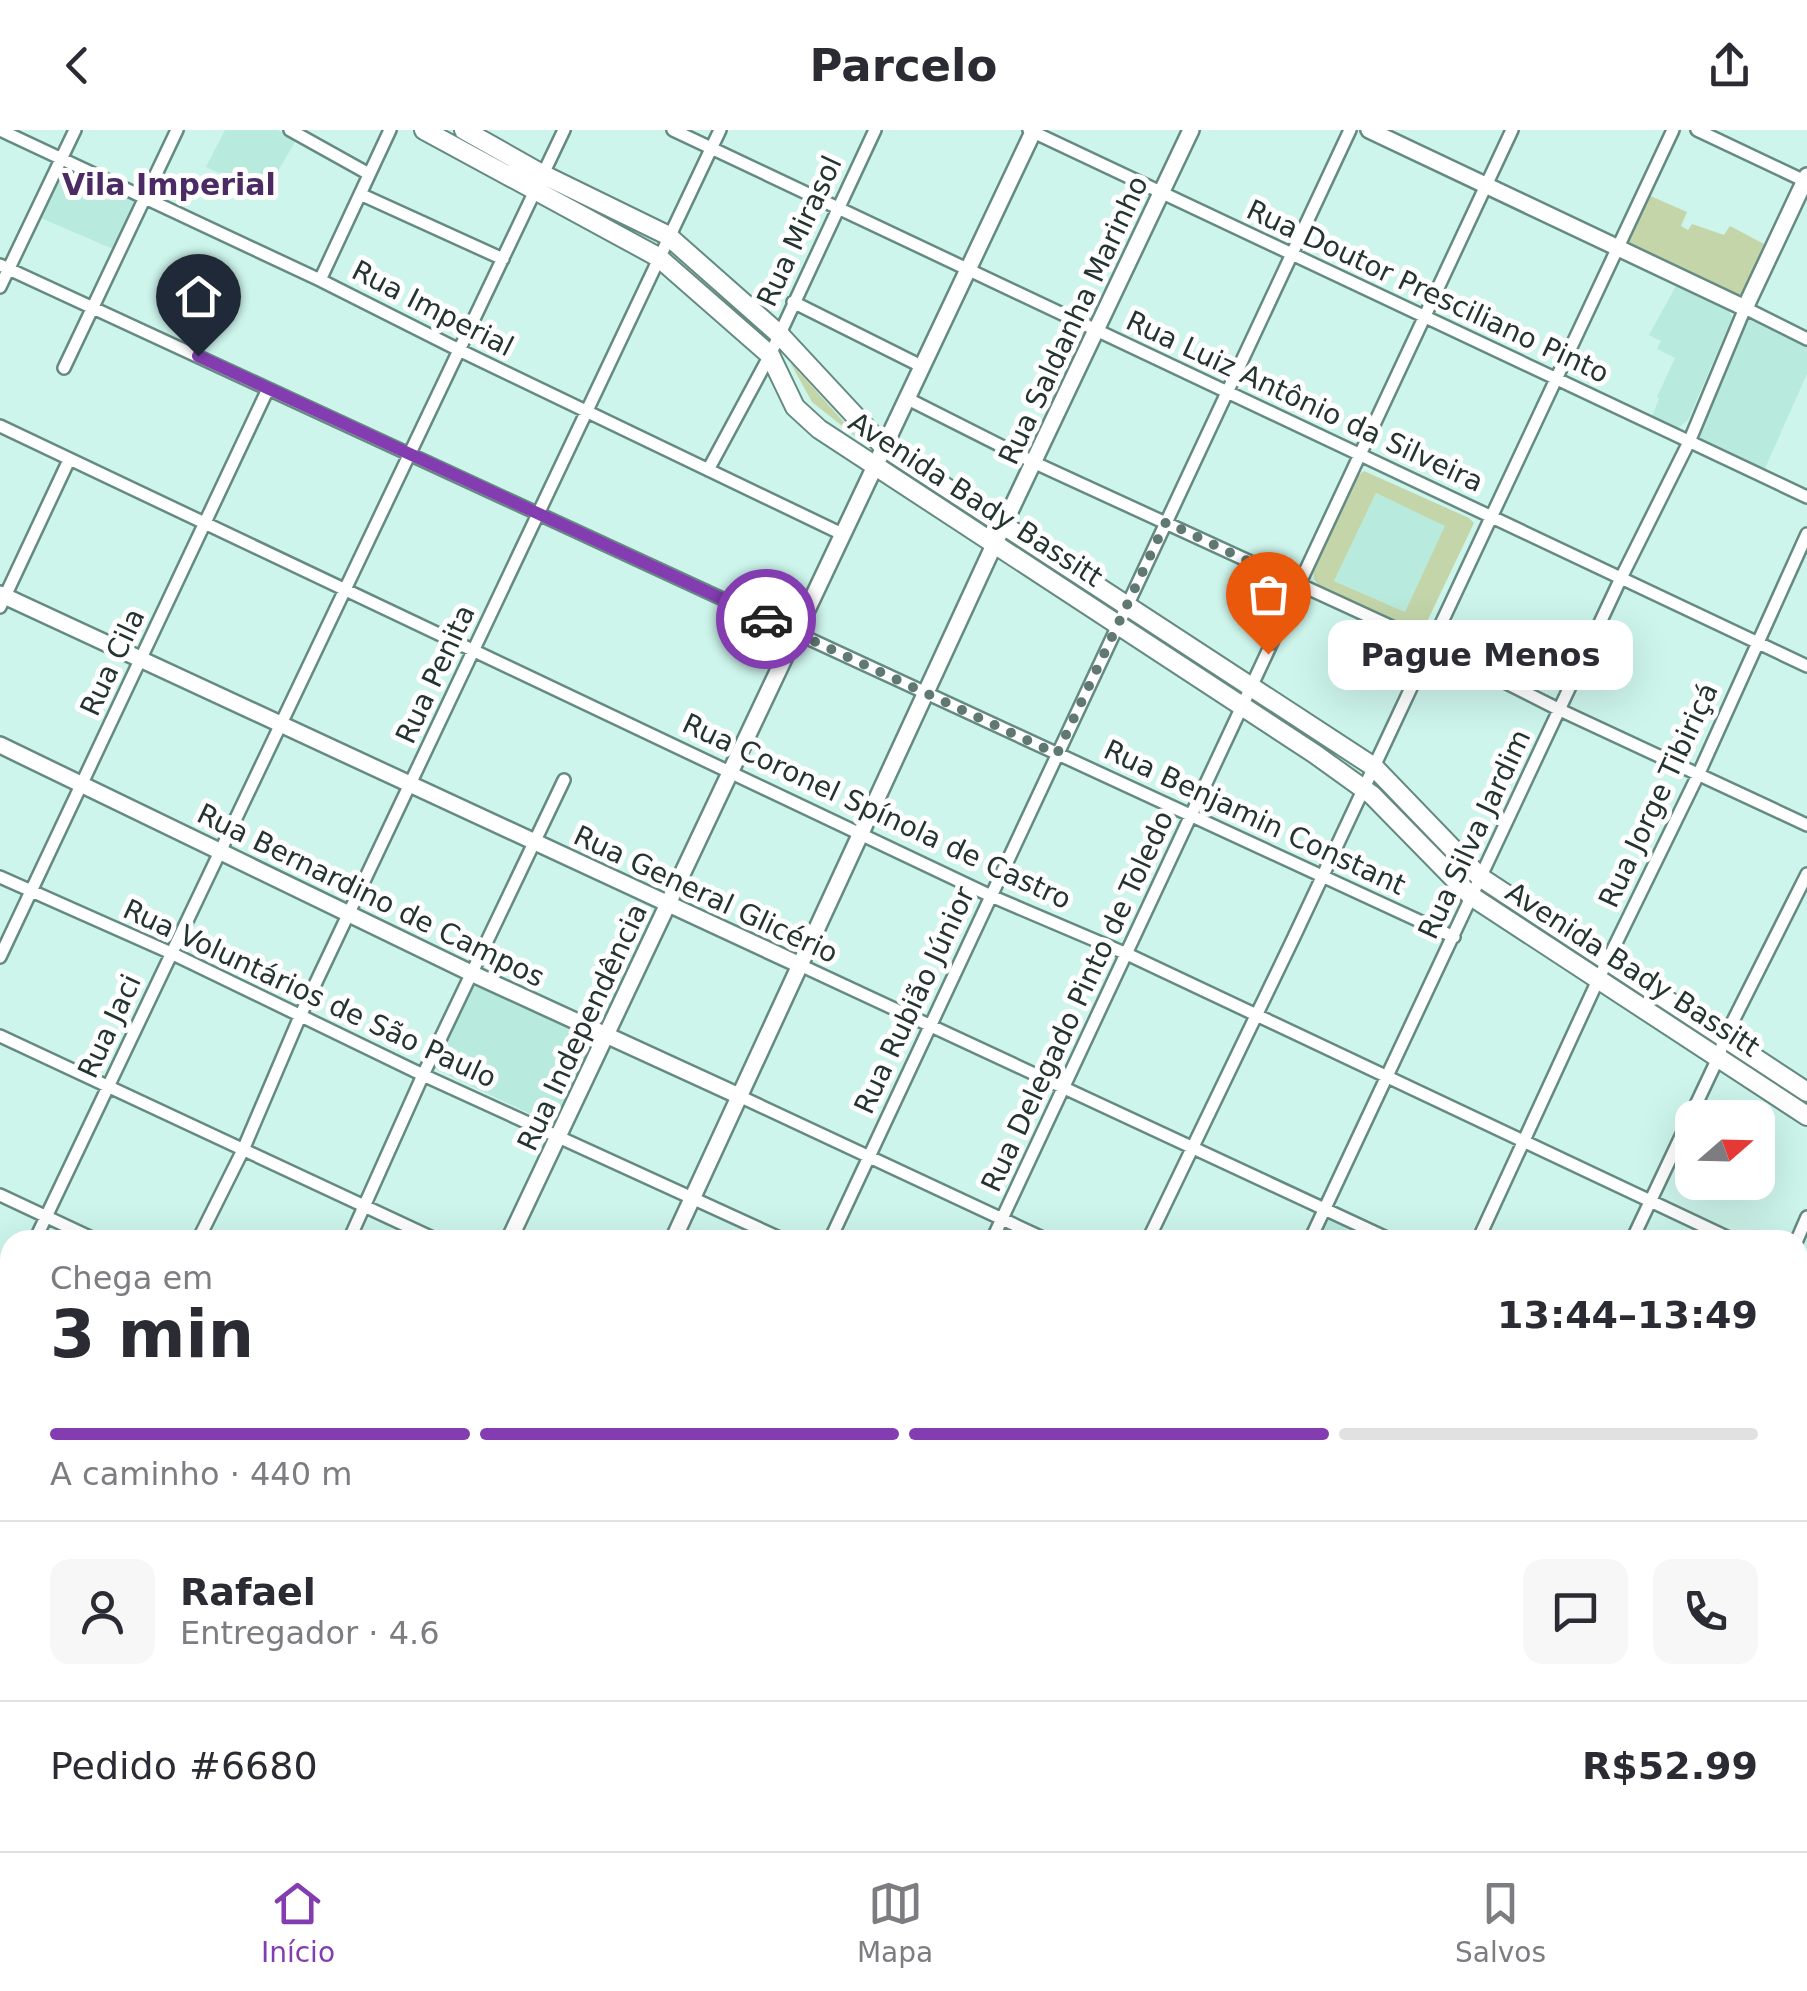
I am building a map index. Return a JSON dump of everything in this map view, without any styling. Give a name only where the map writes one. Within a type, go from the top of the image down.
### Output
[{"type":"main road","name":"Avenida Bady Bassitt","points":[[424,130],[667,236],[779,334],[884,447],[1004,524],[1242,707],[1364,788],[1471,896],[1807,1116]]},
{"type":"main road","name":"Avenida Bady Bassitt","points":[[464,130],[658,257],[770,354],[795,407],[819,429],[994,545],[1252,688],[1374,767],[1480,878],[1807,1092]]},
{"type":"street","name":"Rua Imperial","points":[[0,130],[320,280],[461,352],[842,534]]},
{"type":"street","points":[[0,286],[4,267],[76,130]]},
{"type":"street","points":[[64,368],[177,130]]},
{"type":"street","points":[[290,130],[368,174]]},
{"type":"street","points":[[320,280],[390,130]]},
{"type":"street","name":"Rua Jaci","points":[[40,1230],[564,130]]},
{"type":"street","name":"Rua Luiz Antônio da Silveira","points":[[673,130],[1807,666]]},
{"type":"street","name":"Rua Penita","points":[[203,1230],[584,411],[720,130]]},
{"type":"street","name":"Rua Mirasol","points":[[708,470],[770,354],[875,130]]},
{"type":"street","name":"Rua Saldanha Marinho","points":[[677,1230],[1191,130]]},
{"type":"street","name":"Rua Rubião Júnior","points":[[835,1230],[1350,130]]},
{"type":"street","points":[[1369,130],[1807,338]]},
{"type":"street","name":"Rua Delegado Pinto de Toledo","points":[[997,1230],[1512,130]]},
{"type":"street","points":[[1153,1230],[1672,130]]},
{"type":"street","points":[[1698,130],[1806,179]]},
{"type":"street","name":"Rua Doutor Presciliano Pinto","points":[[1032,131],[1807,497]]},
{"type":"street","name":"Rua Independência","points":[[514,1230],[1032,131]]},
{"type":"street","name":"Rua Silva Jardim","points":[[1315,1230],[1621,578],[1689,442],[1745,308],[1806,179]]},
{"type":"street","points":[[360,194],[503,260]]},
{"type":"street","name":"Rua Benjamin Constant","points":[[4,267],[1454,937]]},
{"type":"street","points":[[793,302],[923,367]]},
{"type":"street","name":"Rua Cila","points":[[0,957],[268,388]]},
{"type":"street","points":[[908,400],[1807,825]]},
{"type":"street","name":"Rua Coronel Spínola de Castro","points":[[0,426],[346,593],[991,896],[1127,954],[1389,1076],[1711,1230]]},
{"type":"street","points":[[2,599],[70,460]]},
{"type":"street","name":"Rua Jorge Tibiriçá","points":[[1482,1230],[1699,773],[1807,534]]},
{"type":"street","name":"Rua General Glicério","points":[[2,599],[142,660],[1369,1230]]},
{"type":"street","name":"Rua Bernardino de Campos","points":[[0,746],[474,974],[1026,1230]]},
{"type":"street","points":[[355,1230],[564,780]]},
{"type":"street","points":[[1637,1230],[1718,1058],[1724,1037],[1807,874]]},
{"type":"street","name":"Rua Voluntários de São Paulo","points":[[0,877],[763,1230]]},
{"type":"street","points":[[0,1036],[414,1230]]},
{"type":"street","points":[[0,1195],[75,1230]]},
{"type":"shaded area","points":[[225,130],[278,130],[296,140],[265,194],[206,167]]},
{"type":"shaded area","points":[[66,167],[139,202],[115,250],[41,218]]},
{"type":"shaded area","points":[[1646,194],[1687,212],[1681,226],[1688,230],[1692,224],[1724,235],[1730,226],[1764,244],[1742,294],[1732,295],[1625,244]]},
{"type":"shaded area","points":[[1676,286],[1729,311],[1732,318],[1688,420],[1677,429],[1652,416],[1675,358],[1657,349],[1661,341],[1649,335]]},
{"type":"shaded area","points":[[1748,313],[1807,342],[1807,374],[1763,473],[1693,440]]},
{"type":"shaded area","points":[[790,362],[860,440],[812,402]]},
{"type":"shaded area","points":[[1364,471],[1474,523],[1422,632],[1320,587],[1314,579],[1313,571],[1357,477]],"holes":[[[1376,493],[1445,526],[1405,612],[1334,581]]]},
{"type":"shaded area","points":[[1376,493],[1446,526],[1405,612],[1334,581]]},
{"type":"shaded area","points":[[474,983],[596,1039],[556,1126],[433,1068]]},
{"type":"shaded area","points":[[1326,1213],[1363,1230],[1318,1230]]},
{"type":"way so far","points":[[766,619],[1057,754],[1166,522],[1300,586],[1268,654]]},
{"type":"place","name":"Pague Menos","points":[[1268,654]]},
{"type":"district","name":"Vila Imperial","points":[[169,185]]},
{"type":"route","points":[[198,356],[766,619]]}]
